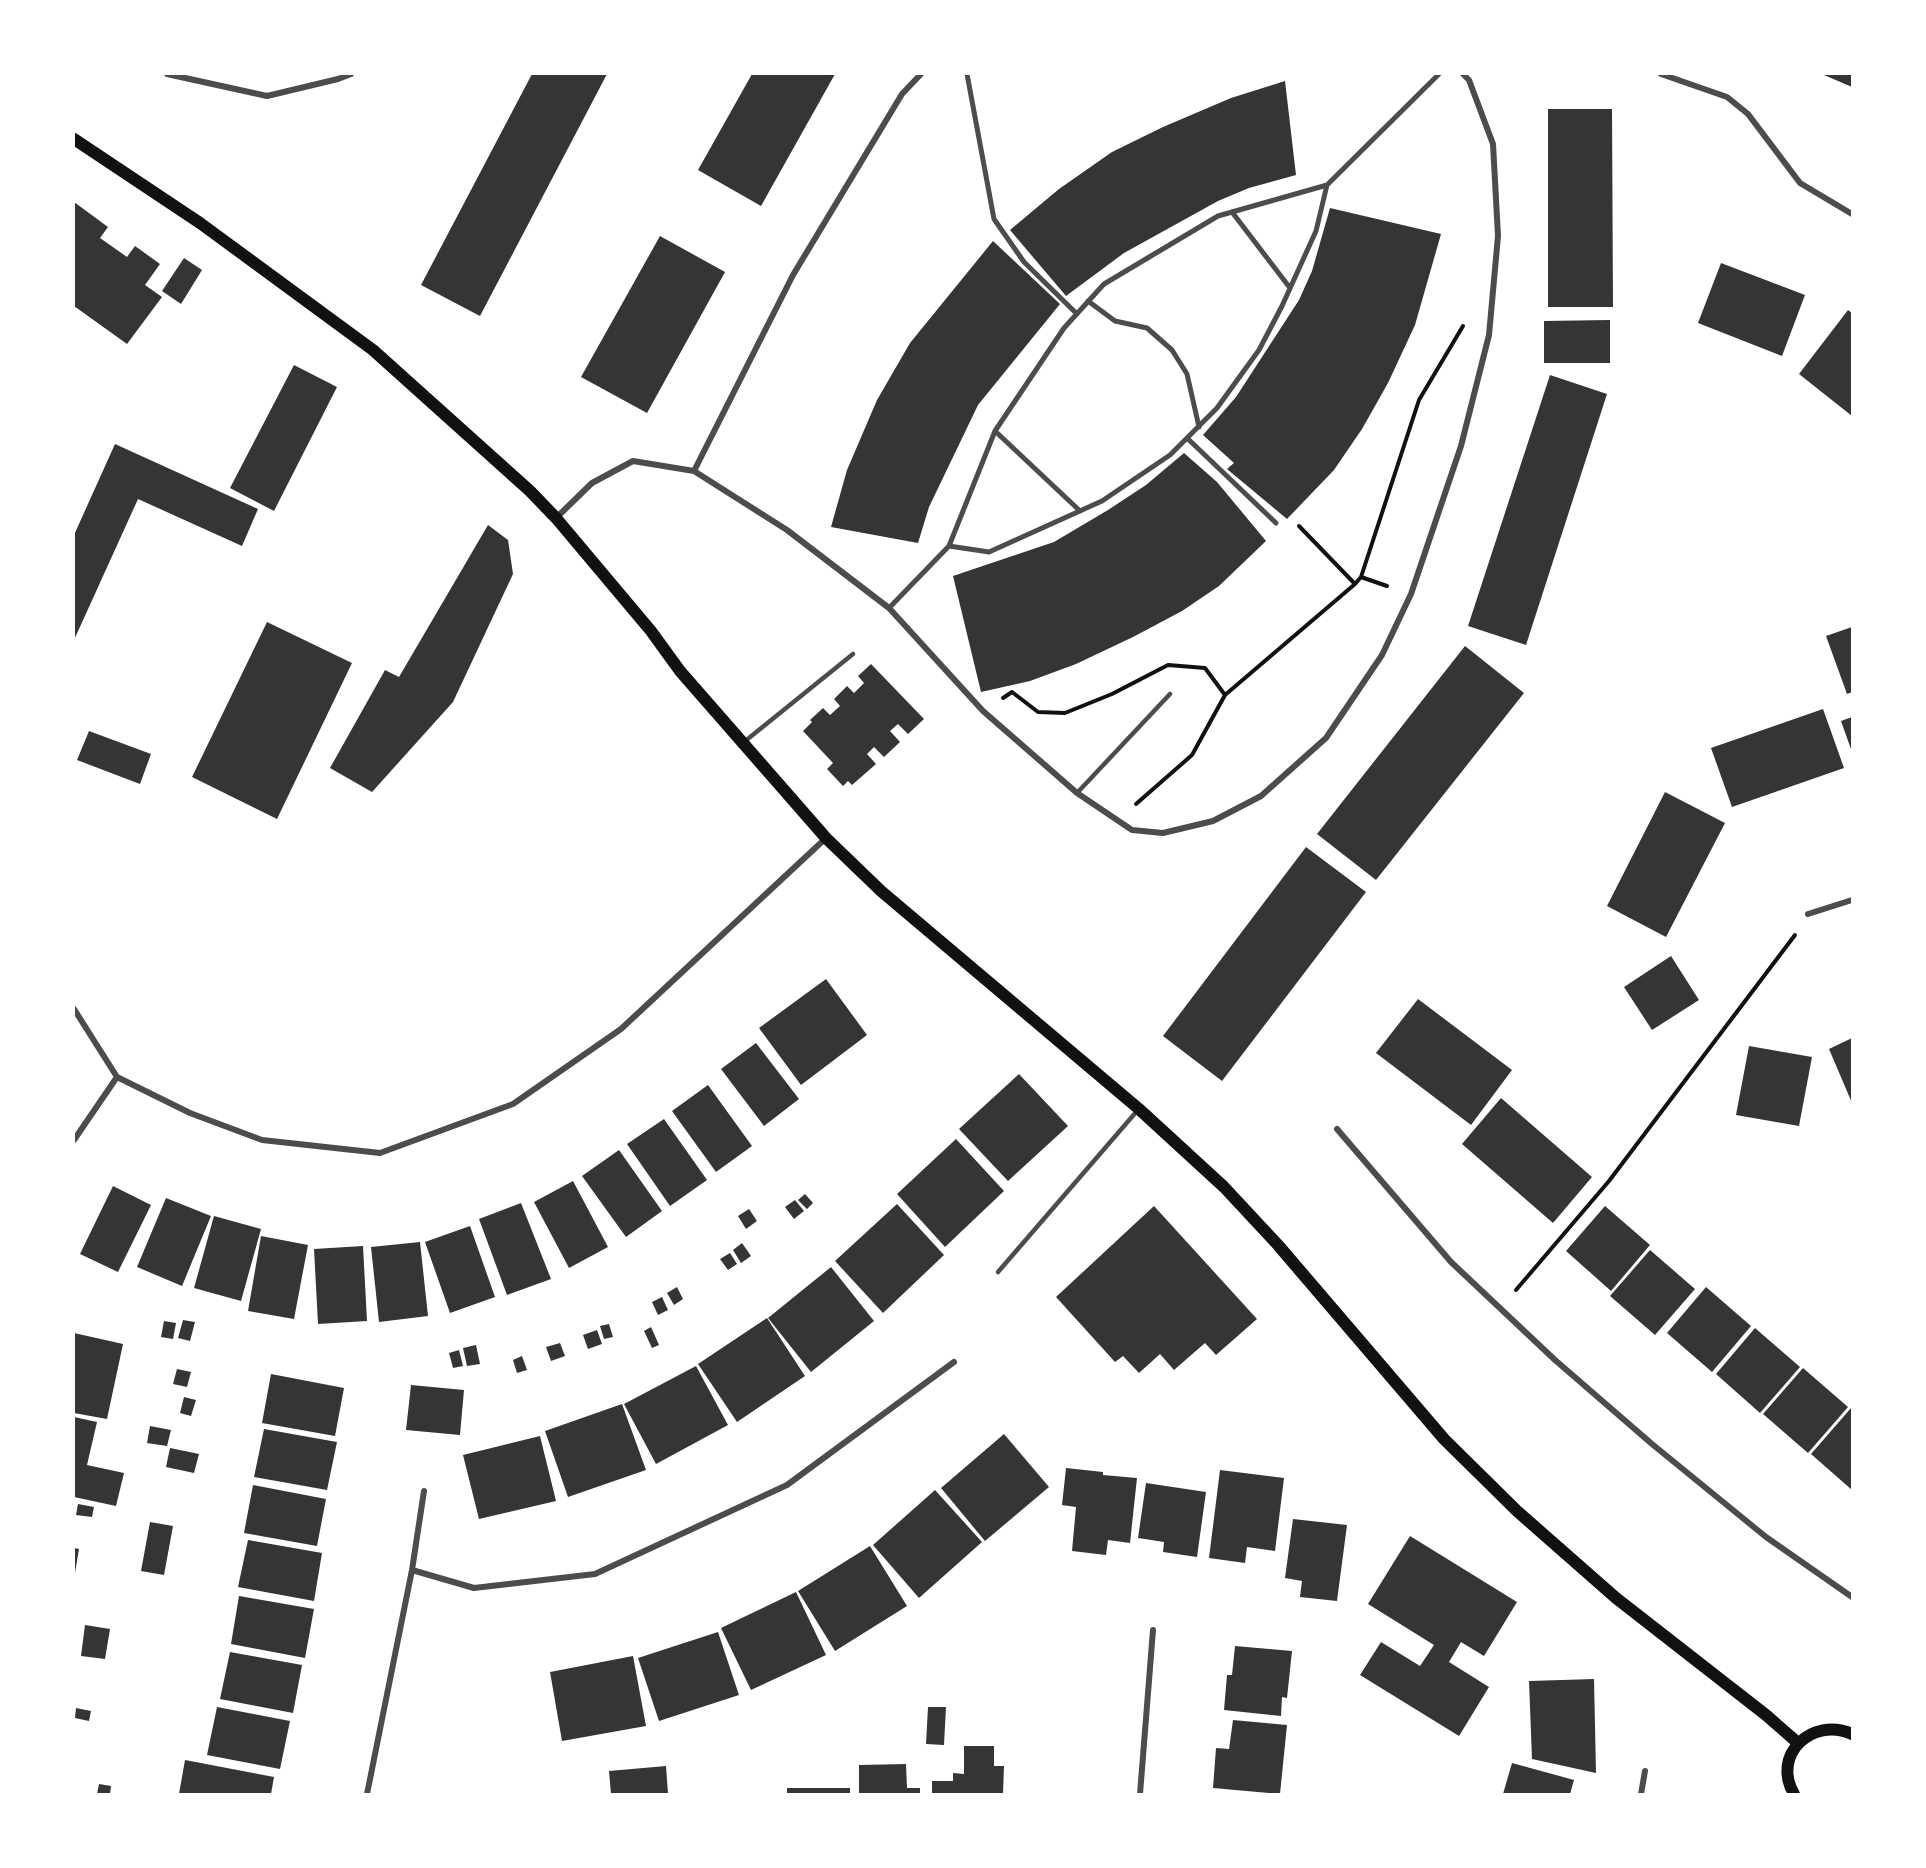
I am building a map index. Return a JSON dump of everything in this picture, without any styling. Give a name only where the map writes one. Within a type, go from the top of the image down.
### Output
[{"type":"main road","points":[[74,139],[200,223],[374,350],[437,406],[556,518],[651,631],[680,671],[826,838],[881,891],[1139,1108],[1224,1187],[1278,1245],[1444,1439],[1517,1511],[1616,1598],[1766,1715],[1798,1743]]},
{"type":"main road","points":[[1794,1794],[1788,1777],[1788,1766],[1798,1743],[1807,1735],[1827,1729],[1837,1729],[1852,1734]]},
{"type":"street","points":[[167,74],[267,96],[351,74]]},
{"type":"street","points":[[694,471],[793,275],[902,94],[921,74]]},
{"type":"street","points":[[967,74],[994,219],[1024,262],[1077,314]]},
{"type":"street","points":[[889,608],[949,546],[995,431],[1064,328],[1104,284],[1218,216],[1327,185],[1439,74]]},
{"type":"street","points":[[556,518],[592,483],[633,461],[694,471],[786,530],[889,608],[983,711],[1077,793],[1117,820],[1132,830],[1163,833],[1213,821],[1261,796],[1326,738],[1382,655],[1411,594],[1461,446],[1489,335],[1498,236],[1493,144],[1469,80],[1462,74]]},
{"type":"street","points":[[1660,74],[1727,97],[1748,114],[1800,183],[1852,214]]},
{"type":"street","points":[[949,546],[988,552],[1102,501],[1170,455],[1218,408],[1259,350],[1316,231],[1327,185]]},
{"type":"street","points":[[1232,212],[1290,288]]},
{"type":"street","points":[[1088,301],[1114,321],[1147,328],[1172,350],[1187,374],[1199,427]]},
{"type":"street","points":[[995,431],[1080,511]]},
{"type":"street","points":[[1187,438],[1276,524]]},
{"type":"street","points":[[74,1009],[117,1077],[190,1113],[262,1140],[380,1153],[513,1104],[611,1036],[826,838]]},
{"type":"street","points":[[1808,914],[1852,900]]},
{"type":"street","points":[[74,1140],[117,1077]]},
{"type":"street","points":[[1337,1129],[1451,1262],[1555,1360],[1695,1480],[1766,1537],[1852,1597]]},
{"type":"street","points":[[412,1570],[474,1587],[595,1574],[787,1485],[954,1362]]},
{"type":"street","points":[[367,1794],[412,1570],[423,1491]]},
{"type":"street","points":[[1140,1794],[1153,1630]]},
{"type":"street","points":[[1641,1794],[1645,1771]]},
{"type":"lane","points":[[744,742],[853,654]]},
{"type":"lane","points":[[1077,793],[1170,694]]},
{"type":"lane","points":[[998,1272],[1139,1108]]},
{"type":"path","points":[[1117,820],[1192,755],[1225,695],[1355,585],[1361,577],[1419,400],[1468,316],[1494,284]]},
{"type":"path","points":[[1276,524],[1293,520],[1355,585]]},
{"type":"path","points":[[1361,577],[1411,594]]},
{"type":"path","points":[[983,711],[1012,692],[1038,712],[1065,713],[1112,694],[1168,665],[1205,668],[1225,695]]},
{"type":"path","points":[[1500,1309],[1609,1181],[1785,950],[1808,914]]},
{"type":"building","points":[[532,74],[607,74],[480,316],[421,285]]},
{"type":"building","points":[[752,74],[835,74],[761,206],[698,170]]},
{"type":"building","points":[[1852,74],[1852,87],[1824,75]]},
{"type":"building","points":[[1285,81],[1296,175],[1249,188],[1218,201],[1124,253],[1066,296],[1010,230],[1059,189],[1112,152],[1231,98]]},
{"type":"building","points":[[1548,109],[1612,109],[1613,307],[1548,307]]},
{"type":"building","points":[[74,202],[108,227],[100,238],[127,257],[135,246],[160,264],[145,285],[162,297],[127,344],[74,306]]},
{"type":"building","points":[[1330,208],[1441,234],[1415,325],[1388,383],[1362,429],[1334,470],[1287,519],[1227,469],[1234,463],[1203,435],[1236,397],[1299,300],[1312,271]]},
{"type":"building","points":[[660,236],[725,272],[647,413],[581,377]]},
{"type":"building","points":[[993,241],[1060,304],[978,405],[929,507],[918,543],[831,527],[847,470],[877,400],[910,343]]},
{"type":"building","points":[[184,258],[202,270],[181,304],[162,291]]},
{"type":"building","points":[[1721,263],[1805,295],[1782,356],[1698,323]]},
{"type":"building","points":[[1848,310],[1852,313],[1852,416],[1799,374]]},
{"type":"building","points":[[1610,320],[1610,363],[1544,363],[1544,321]]},
{"type":"building","points":[[294,365],[337,387],[274,511],[230,488]]},
{"type":"building","points":[[1550,375],[1607,394],[1526,645],[1468,626]]},
{"type":"building","points":[[115,444],[258,509],[242,546],[138,499],[74,640],[74,535]]},
{"type":"building","points":[[1184,453],[1217,482],[1266,541],[1219,586],[1182,611],[1133,637],[1076,664],[1030,681],[981,692],[953,576],[1054,542],[1146,485]]},
{"type":"building","points":[[488,525],[508,540],[513,574],[453,702],[372,792],[330,768],[385,670],[399,677]]},
{"type":"building","points":[[267,622],[352,663],[277,819],[192,777]]},
{"type":"building","points":[[1852,627],[1852,692],[1847,694],[1826,636]]},
{"type":"building","points":[[1465,646],[1524,693],[1376,880],[1317,834]]},
{"type":"building","points":[[871,664],[924,719],[908,734],[898,724],[890,731],[900,742],[884,757],[874,747],[867,754],[876,764],[852,785],[848,781],[843,786],[827,769],[833,763],[803,731],[812,722],[810,720],[823,708],[830,715],[840,706],[834,699],[847,686],[854,693],[864,683],[858,676]]},
{"type":"building","points":[[1823,709],[1844,768],[1732,807],[1711,748]]},
{"type":"building","points":[[1852,717],[1852,752],[1841,721]]},
{"type":"building","points":[[89,731],[151,754],[140,784],[77,760]]},
{"type":"building","points":[[1665,792],[1725,823],[1666,937],[1607,906]]},
{"type":"building","points":[[1306,847],[1366,892],[1222,1081],[1163,1036]]},
{"type":"building","points":[[1671,956],[1699,1000],[1652,1030],[1624,987]]},
{"type":"building","points":[[826,979],[867,1035],[801,1085],[759,1028]]},
{"type":"building","points":[[1418,999],[1512,1070],[1471,1125],[1376,1053]]},
{"type":"building","points":[[1852,1038],[1852,1103],[1829,1049]]},
{"type":"building","points":[[756,1043],[799,1099],[764,1126],[721,1069]]},
{"type":"building","points":[[1749,1046],[1812,1057],[1799,1126],[1736,1115]]},
{"type":"building","points":[[1019,1074],[1068,1126],[1008,1181],[959,1129]]},
{"type":"building","points":[[708,1085],[752,1146],[716,1172],[672,1111]]},
{"type":"building","points":[[1501,1098],[1592,1177],[1553,1223],[1462,1144]]},
{"type":"building","points":[[664,1119],[707,1180],[670,1206],[627,1144]]},
{"type":"building","points":[[956,1139],[1004,1191],[945,1247],[897,1194]]},
{"type":"building","points":[[619,1150],[662,1211],[626,1237],[582,1176]]},
{"type":"building","points":[[573,1181],[608,1247],[569,1268],[534,1202]]},
{"type":"building","points":[[113,1186],[151,1205],[118,1272],[80,1254]]},
{"type":"building","points":[[805,1194],[813,1203],[807,1209],[798,1200]]},
{"type":"building","points":[[166,1198],[211,1216],[182,1286],[137,1267]]},
{"type":"building","points":[[795,1200],[804,1211],[794,1219],[785,1207]]},
{"type":"building","points":[[521,1203],[551,1279],[507,1295],[479,1219]]},
{"type":"building","points":[[897,1204],[944,1255],[883,1313],[835,1261]]},
{"type":"building","points":[[1154,1206],[1257,1319],[1216,1355],[1205,1343],[1174,1370],[1160,1354],[1139,1373],[1123,1356],[1115,1362],[1056,1297]]},
{"type":"building","points":[[1605,1206],[1650,1245],[1611,1291],[1566,1251]]},
{"type":"building","points":[[749,1209],[757,1221],[746,1229],[738,1216]]},
{"type":"building","points":[[214,1216],[261,1229],[241,1301],[194,1288]]},
{"type":"building","points":[[470,1226],[495,1297],[450,1313],[425,1242]]},
{"type":"building","points":[[261,1236],[308,1245],[294,1319],[248,1311]]},
{"type":"building","points":[[420,1242],[428,1316],[379,1322],[371,1247]]},
{"type":"building","points":[[742,1243],[751,1256],[741,1263],[733,1250]]},
{"type":"building","points":[[363,1246],[367,1321],[318,1324],[314,1249]]},
{"type":"building","points":[[1650,1250],[1695,1289],[1655,1335],[1610,1296]]},
{"type":"building","points":[[730,1253],[737,1264],[728,1270],[720,1259]]},
{"type":"building","points":[[831,1267],[874,1321],[811,1372],[768,1318]]},
{"type":"building","points":[[677,1287],[683,1299],[674,1305],[667,1293]]},
{"type":"building","points":[[1706,1287],[1751,1326],[1712,1372],[1667,1333]]},
{"type":"building","points":[[662,1297],[668,1310],[658,1315],[652,1302]]},
{"type":"building","points":[[767,1318],[805,1376],[737,1422],[698,1364]]},
{"type":"building","points":[[183,1320],[195,1322],[190,1341],[178,1338]]},
{"type":"building","points":[[164,1321],[176,1323],[173,1339],[161,1337]]},
{"type":"building","points":[[609,1324],[613,1337],[604,1339],[600,1326]]},
{"type":"building","points":[[651,1327],[659,1345],[652,1348],[644,1331]]},
{"type":"building","points":[[1755,1328],[1800,1367],[1760,1413],[1716,1374]]},
{"type":"building","points":[[597,1330],[602,1344],[588,1349],[583,1335]]},
{"type":"building","points":[[74,1333],[123,1344],[107,1419],[74,1413]]},
{"type":"building","points":[[560,1343],[565,1356],[551,1361],[546,1347]]},
{"type":"building","points":[[476,1345],[480,1364],[467,1366],[463,1348]]},
{"type":"building","points":[[459,1350],[463,1366],[453,1368],[449,1353]]},
{"type":"building","points":[[522,1356],[527,1370],[517,1373],[513,1360]]},
{"type":"building","points":[[696,1366],[728,1425],[656,1464],[624,1404]]},
{"type":"building","points":[[1803,1368],[1848,1407],[1808,1453],[1763,1414]]},
{"type":"building","points":[[177,1369],[191,1372],[187,1387],[173,1384]]},
{"type":"building","points":[[271,1374],[344,1388],[335,1436],[262,1423]]},
{"type":"building","points":[[411,1385],[464,1390],[460,1435],[406,1430]]},
{"type":"building","points":[[184,1397],[196,1400],[191,1416],[180,1413]]},
{"type":"building","points":[[622,1404],[646,1470],[568,1497],[545,1431]]},
{"type":"building","points":[[1851,1408],[1852,1410],[1852,1490],[1811,1454]]},
{"type":"building","points":[[74,1417],[97,1422],[87,1465],[124,1473],[116,1506],[74,1497]]},
{"type":"building","points":[[150,1426],[171,1430],[167,1446],[147,1443]]},
{"type":"building","points":[[264,1429],[337,1442],[327,1490],[254,1477]]},
{"type":"building","points":[[1004,1434],[1049,1487],[985,1541],[941,1488]]},
{"type":"building","points":[[540,1436],[556,1501],[479,1519],[463,1455]]},
{"type":"building","points":[[170,1448],[199,1454],[194,1473],[166,1467]]},
{"type":"building","points":[[1066,1468],[1137,1478],[1130,1543],[1108,1540],[1106,1555],[1072,1551],[1076,1507],[1062,1505]]},
{"type":"building","points":[[1220,1470],[1284,1478],[1275,1551],[1247,1547],[1245,1563],[1209,1558]]},
{"type":"building","points":[[1146,1483],[1206,1492],[1197,1557],[1163,1552],[1164,1542],[1138,1538]]},
{"type":"building","points":[[253,1485],[326,1499],[317,1546],[244,1533]]},
{"type":"building","points":[[935,1490],[982,1542],[919,1598],[873,1545]]},
{"type":"building","points":[[78,1504],[94,1507],[92,1517],[76,1515]]},
{"type":"building","points":[[1293,1519],[1347,1525],[1337,1601],[1300,1597],[1302,1581],[1285,1578]]},
{"type":"building","points":[[150,1522],[173,1526],[164,1575],[141,1571]]},
{"type":"building","points":[[1410,1536],[1517,1602],[1484,1656],[1461,1642],[1449,1662],[1489,1687],[1459,1736],[1360,1675],[1381,1642],[1420,1666],[1434,1645],[1368,1604]]},
{"type":"building","points":[[248,1540],[322,1553],[314,1601],[238,1587]]},
{"type":"building","points":[[870,1546],[907,1606],[835,1651],[798,1591]]},
{"type":"building","points":[[74,1548],[79,1549],[75,1573],[74,1573]]},
{"type":"building","points":[[796,1592],[826,1655],[751,1690],[721,1628]]},
{"type":"building","points":[[239,1596],[314,1609],[305,1658],[231,1644]]},
{"type":"building","points":[[85,1625],[110,1629],[105,1659],[81,1656]]},
{"type":"building","points":[[718,1632],[739,1695],[659,1721],[638,1658]]},
{"type":"building","points":[[1235,1646],[1292,1651],[1287,1698],[1282,1697],[1281,1716],[1224,1710],[1227,1675],[1232,1675]]},
{"type":"building","points":[[230,1652],[302,1665],[293,1713],[220,1699]]},
{"type":"building","points":[[633,1656],[646,1726],[562,1741],[550,1672]]},
{"type":"building","points":[[1594,1679],[1596,1773],[1532,1759],[1529,1681]]},
{"type":"building","points":[[217,1707],[290,1721],[280,1769],[207,1755]]},
{"type":"building","points":[[928,1707],[946,1707],[944,1745],[926,1744]]},
{"type":"building","points":[[76,1708],[91,1711],[89,1721],[75,1718]]},
{"type":"building","points":[[1233,1720],[1287,1725],[1280,1794],[1213,1788],[1216,1748],[1229,1749]]},
{"type":"building","points":[[964,1746],[994,1746],[994,1766],[1004,1766],[1003,1794],[932,1794],[932,1781],[953,1781],[953,1773],[964,1774]]},
{"type":"building","points":[[185,1760],[274,1777],[271,1794],[179,1794]]},
{"type":"building","points":[[1512,1763],[1574,1780],[1570,1794],[1503,1794]]},
{"type":"building","points":[[906,1764],[907,1788],[920,1788],[920,1794],[859,1794],[859,1765]]},
{"type":"building","points":[[666,1766],[668,1794],[611,1794],[609,1771]]},
{"type":"building","points":[[99,1784],[111,1786],[110,1794],[97,1794]]},
{"type":"building","points":[[787,1788],[850,1788],[850,1794],[787,1794]]}]
